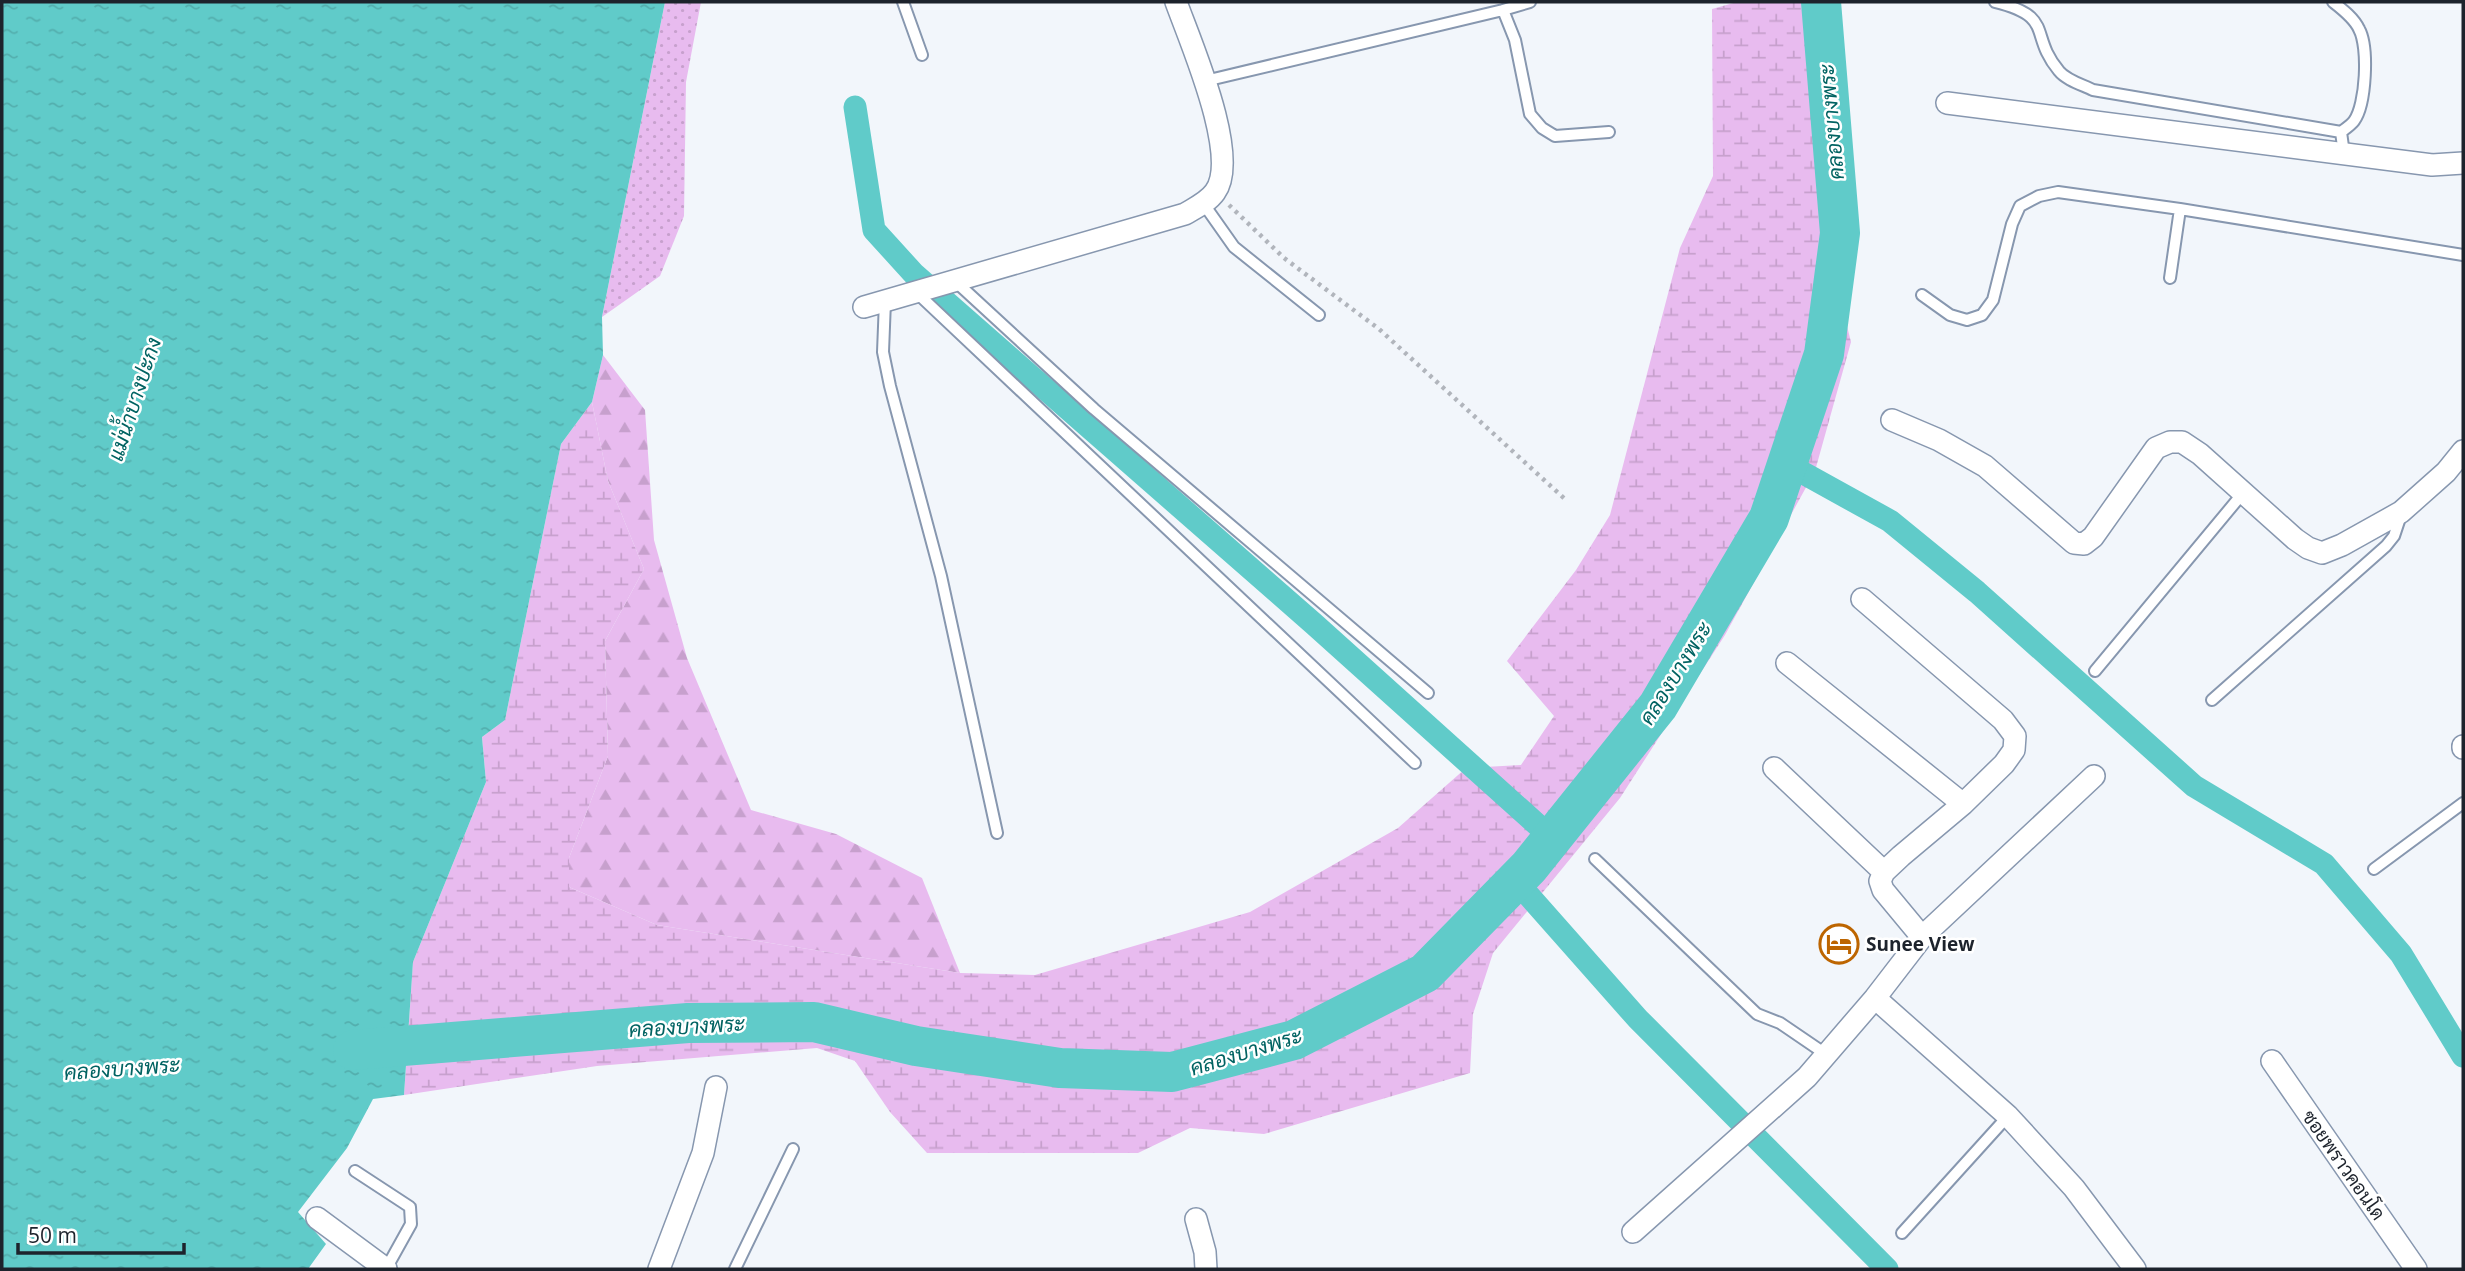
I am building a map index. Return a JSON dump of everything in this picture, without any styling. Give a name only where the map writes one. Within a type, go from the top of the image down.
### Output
[{"type":"street","points":[[864,307],[1185,214],[1209,198],[1223,175],[1220,139],[1205,81],[1176,2]]},
{"type":"street","points":[[1947,103],[2432,165],[2463,163]]},
{"type":"street","points":[[1892,420],[1939,440],[1985,466],[2074,543],[2084,544],[2094,537],[2156,447],[2170,442],[2182,442],[2200,454],[2295,540],[2322,553],[2402,512],[2446,472],[2463,451]]},
{"type":"street","points":[[1862,599],[2003,720],[2015,736],[2014,750],[2004,764],[1885,872],[1880,881],[1883,890],[1922,937]]},
{"type":"street","points":[[1787,663],[1963,804]]},
{"type":"street","points":[[1774,768],[1885,872]]},
{"type":"street","points":[[1633,1233],[1807,1077],[1875,998],[1922,937],[2094,776]]},
{"type":"street","points":[[1875,998],[2008,1116],[2074,1188],[2135,1269]]},
{"type":"street","name":"ซอยพราวคอนโด","points":[[2272,1060],[2416,1269]]},
{"type":"street","points":[[659,1269],[703,1153],[716,1087]]},
{"type":"street","points":[[317,1218],[386,1269]]},
{"type":"street","points":[[1196,1219],[1205,1252],[1206,1269]]},
{"type":"lane","points":[[903,2],[922,55]]},
{"type":"lane","points":[[1205,81],[1530,2]]},
{"type":"lane","points":[[1995,2],[2030,14],[2037,24],[2046,52],[2060,74],[2093,90],[2342,132],[2355,121],[2360,103],[2365,69],[2364,44],[2360,29],[2333,2]]},
{"type":"lane","points":[[1503,10],[1515,40],[1530,114],[1542,128],[1555,136],[1609,132]]},
{"type":"lane","points":[[2342,132],[2344,154]]},
{"type":"lane","points":[[1922,295],[1950,315],[1967,320],[1982,315],[1993,300],[2012,224],[2020,206],[2058,192],[2463,255]]},
{"type":"lane","points":[[1209,198],[1234,247],[1319,315]]},
{"type":"lane","points":[[2170,278],[2179,209]]},
{"type":"lane","points":[[954,281],[1094,409],[1428,693]]},
{"type":"lane","points":[[916,292],[1415,763]]},
{"type":"lane","points":[[885,301],[883,352],[890,386],[941,576],[997,833]]},
{"type":"lane","points":[[2095,671],[2243,493]]},
{"type":"lane","points":[[2212,700],[2386,546],[2394,536],[2402,512]]},
{"type":"lane","points":[[2374,869],[2463,803]]},
{"type":"lane","points":[[1595,859],[1757,1014],[1780,1023],[1827,1055]]},
{"type":"lane","points":[[1902,1233],[2008,1116]]},
{"type":"lane","points":[[735,1269],[793,1149]]},
{"type":"lane","points":[[355,1171],[410,1207],[411,1224],[386,1269]]},
{"type":"path","points":[[1209,198],[1379,329],[1566,500]]},
{"type":"green space","points":[[665,2],[701,2],[686,82],[684,216],[660,276],[602,317]]},
{"type":"green space","points":[[1737,2],[1805,2],[1818,112],[1827,246],[1851,342],[1815,471],[1725,635],[1620,798],[1493,953],[1473,1014],[1470,1073],[1264,1134],[1190,1128],[1138,1153],[927,1153],[890,1112],[855,1061],[817,1048],[597,1066],[404,1095],[413,962],[486,782],[482,737],[505,720],[561,444],[592,402],[608,481],[644,569],[605,641],[608,756],[569,858],[569,887],[657,925],[960,973],[1035,975],[1250,912],[1398,828],[1466,768],[1521,765],[1554,716],[1507,661],[1576,570],[1610,515],[1680,248],[1713,176],[1712,9]]},
{"type":"green space","points":[[603,355],[645,410],[654,540],[687,658],[751,810],[836,834],[922,878],[960,973],[657,925],[569,887],[569,858],[608,756],[605,641],[644,569],[608,481],[592,402]]},
{"type":"water","name":"แม่น้ำบางปะกง","points":[[2,2],[665,2],[602,317],[603,355],[592,402],[561,444],[505,720],[482,737],[486,782],[413,962],[404,1095],[373,1099],[347,1148],[298,1212],[326,1244],[308,1269],[2,1269]]},
{"type":"waterway","name":"คลองบางพระ","points":[[353,1050],[688,1023],[814,1022],[916,1046],[1060,1068],[1172,1072],[1294,1040],[1425,973],[1529,867],[1658,706],[1769,518],[1824,354],[1840,233],[1821,2]]},
{"type":"waterway","points":[[855,107],[874,230],[914,274],[1314,624],[1552,838]]},
{"type":"waterway","points":[[1787,464],[1890,521],[1977,592],[2194,786],[2324,864],[2401,954],[2463,1056]]},
{"type":"waterway","points":[[1516,881],[1638,1019],[1887,1269]]},
{"type":"place","name":"Sunee View","points":[[1839,944]]}]
